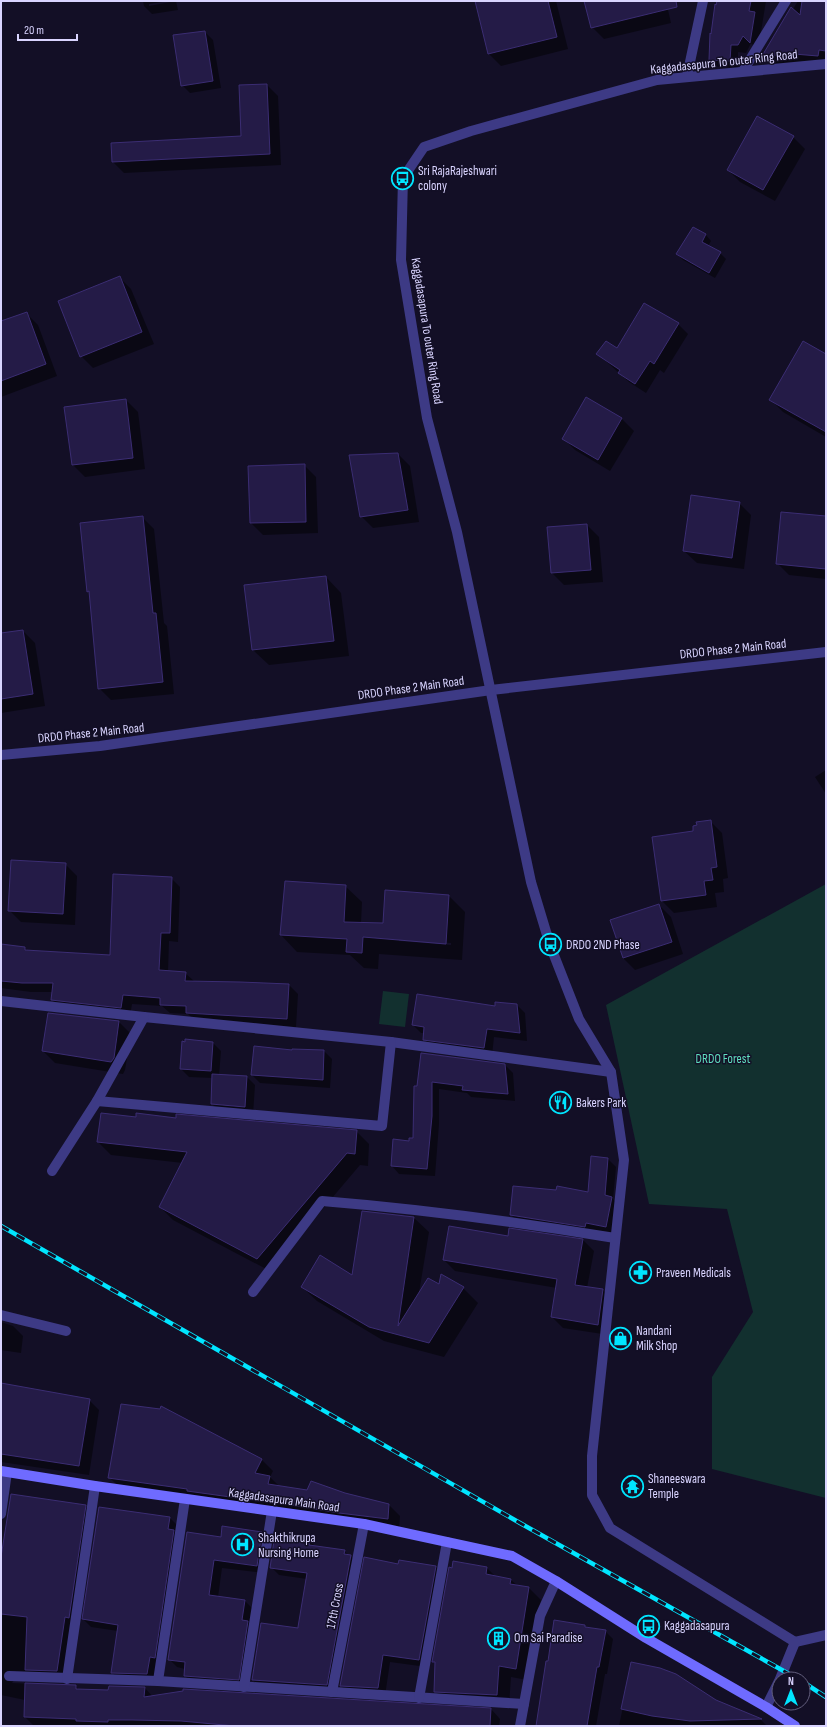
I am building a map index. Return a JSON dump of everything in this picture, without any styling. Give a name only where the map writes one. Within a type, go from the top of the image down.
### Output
[{"type":"main road","name":"Kaggadasapura Main Road","points":[[4,1471],[96,1486],[364,1524],[512,1556],[556,1581],[646,1638],[766,1707],[795,1726]]},
{"type":"street","points":[[687,76],[703,1]]},
{"type":"street","points":[[743,71],[786,1]]},
{"type":"street","name":"Kaggadasapura To outer Ring Road","points":[[611,1072],[579,1019],[550,945],[531,882],[457,532],[427,418],[402,260],[403,178],[424,146],[471,131],[650,82],[687,76],[826,64]]},
{"type":"street","name":"DRDO Phase 2 Main Road","points":[[1,755],[100,746],[491,690],[826,652]]},
{"type":"street","points":[[1,1001],[391,1042],[611,1072],[624,1160],[592,1456],[592,1495],[610,1528],[795,1642],[826,1635]]},
{"type":"street","points":[[52,1171],[97,1101],[144,1017]]},
{"type":"street","points":[[97,1101],[382,1126],[391,1042]]},
{"type":"street","points":[[253,1292],[322,1201],[382,1206],[568,1230],[615,1238]]},
{"type":"street","points":[[1,1314],[66,1331]]},
{"type":"street","points":[[1,1514],[4,1471]]},
{"type":"street","points":[[67,1679],[96,1486]]},
{"type":"street","points":[[158,1681],[185,1499]]},
{"type":"street","points":[[244,1687],[272,1511]]},
{"type":"street","name":"17th Cross","points":[[332,1692],[364,1524]]},
{"type":"street","points":[[419,1698],[447,1542]]},
{"type":"street","points":[[520,1726],[540,1616],[556,1581]]},
{"type":"street","points":[[783,1671],[795,1642]]},
{"type":"street","points":[[9,1676],[158,1681],[524,1704]]},
{"type":"street","points":[[766,1707],[771,1697]]},
{"type":"green space","name":"DRDO Forest","points":[[826,884],[826,1498],[712,1469],[712,1377],[753,1312],[727,1209],[649,1204],[606,1005]]},
{"type":"green space","points":[[383,991],[409,994],[405,1027],[379,1024]]},
{"type":"building","points":[[475,1],[548,1],[557,37],[488,54]]},
{"type":"building","points":[[584,1],[676,1],[677,7],[591,28]]},
{"type":"building","points":[[717,1],[751,1],[749,11],[755,12],[750,43],[743,36],[738,45],[731,45],[730,61],[709,60],[710,33],[711,34],[715,4],[716,5]]},
{"type":"building","points":[[802,1],[826,1],[826,51],[819,50],[818,56],[794,54],[762,56],[791,7],[800,15]]},
{"type":"building","points":[[205,31],[213,81],[181,86],[173,35]]},
{"type":"building","points":[[267,84],[270,154],[112,162],[111,143],[241,136],[239,85]]},
{"type":"building","points":[[757,116],[794,136],[763,190],[727,170]]},
{"type":"building","points":[[693,227],[706,234],[702,242],[721,252],[709,273],[676,254]]},
{"type":"building","points":[[120,276],[142,332],[80,357],[58,301]]},
{"type":"building","points":[[644,303],[679,323],[654,364],[650,361],[635,384],[618,373],[620,370],[596,354],[606,341],[617,348]]},
{"type":"building","points":[[27,312],[46,364],[1,381],[1,321]]},
{"type":"building","points":[[803,341],[826,354],[826,432],[769,400]]},
{"type":"building","points":[[586,397],[622,418],[598,460],[562,439]]},
{"type":"building","points":[[126,399],[133,458],[72,465],[64,407]]},
{"type":"building","points":[[398,453],[408,510],[360,517],[349,455]]},
{"type":"building","points":[[305,464],[306,522],[250,523],[248,466]]},
{"type":"building","points":[[691,495],[740,502],[732,558],[683,551]]},
{"type":"building","points":[[781,512],[826,516],[826,569],[776,564]]},
{"type":"building","points":[[143,516],[153,613],[156,613],[163,682],[98,689],[89,591],[87,592],[80,523]]},
{"type":"building","points":[[587,524],[591,570],[551,573],[547,527]]},
{"type":"building","points":[[326,576],[334,641],[252,650],[244,585]]},
{"type":"building","points":[[23,630],[33,694],[1,699],[1,633]]},
{"type":"building","points":[[711,820],[717,867],[711,868],[713,880],[704,881],[706,895],[661,901],[652,837],[693,831],[693,826],[697,825],[696,822]]},
{"type":"building","points":[[11,860],[66,863],[63,914],[8,911]]},
{"type":"building","points":[[113,874],[172,877],[170,933],[161,933],[159,970],[186,972],[185,981],[289,984],[287,1019],[186,1013],[186,1006],[160,1005],[160,998],[123,995],[121,1008],[51,1000],[53,983],[1,981],[1,944],[25,947],[25,950],[110,955]]},
{"type":"building","points":[[285,881],[346,885],[344,922],[383,923],[385,890],[449,895],[446,944],[363,937],[362,953],[346,952],[347,939],[280,935]]},
{"type":"building","points":[[659,904],[672,942],[623,958],[610,920]]},
{"type":"building","points":[[417,994],[495,1006],[495,1002],[517,1004],[520,1033],[487,1029],[484,1048],[423,1040],[424,1027],[412,1025]]},
{"type":"building","points":[[48,1013],[119,1021],[114,1058],[111,1062],[42,1051]]},
{"type":"building","points":[[185,1039],[213,1042],[211,1071],[180,1069],[182,1041],[185,1042]]},
{"type":"building","points":[[254,1046],[292,1050],[324,1050],[323,1080],[251,1075]]},
{"type":"building","points":[[421,1053],[505,1064],[508,1094],[462,1090],[463,1086],[432,1082],[432,1116],[427,1169],[391,1166],[393,1139],[409,1141],[409,1138],[413,1138],[414,1086],[417,1086]]},
{"type":"building","points":[[212,1074],[247,1076],[245,1107],[211,1104]]},
{"type":"building","points":[[101,1113],[136,1117],[136,1113],[176,1118],[176,1114],[357,1130],[355,1154],[347,1153],[257,1259],[159,1207],[187,1152],[97,1142]]},
{"type":"building","points":[[591,1156],[608,1158],[605,1195],[612,1197],[606,1227],[586,1223],[585,1227],[510,1215],[513,1186],[556,1190],[557,1186],[588,1192]]},
{"type":"building","points":[[362,1211],[414,1217],[398,1326],[428,1278],[439,1284],[441,1274],[464,1287],[429,1343],[369,1327],[301,1287],[320,1255],[352,1275]]},
{"type":"building","points":[[449,1226],[508,1236],[509,1228],[583,1239],[575,1285],[603,1289],[598,1325],[551,1317],[557,1279],[443,1260]]},
{"type":"building","points":[[1,1383],[90,1399],[79,1466],[1,1454]]},
{"type":"building","points":[[121,1404],[160,1409],[161,1406],[262,1459],[255,1473],[270,1476],[268,1484],[307,1490],[311,1481],[345,1493],[389,1504],[388,1519],[339,1513],[246,1497],[245,1499],[187,1491],[187,1489],[108,1478]]},
{"type":"building","points":[[11,1494],[86,1505],[69,1618],[65,1617],[57,1671],[25,1670],[27,1617],[1,1614],[1,1557]]},
{"type":"building","points":[[99,1507],[170,1517],[168,1529],[174,1530],[155,1658],[150,1657],[147,1674],[111,1673],[118,1625],[82,1619]]},
{"type":"building","points":[[222,1526],[262,1532],[257,1566],[214,1560],[209,1595],[245,1600],[242,1620],[248,1621],[239,1680],[184,1676],[185,1662],[168,1660],[187,1532],[221,1537]]},
{"type":"building","points":[[275,1534],[310,1539],[309,1545],[345,1550],[344,1554],[351,1555],[327,1685],[252,1680],[261,1623],[298,1628],[307,1573],[270,1568]]},
{"type":"building","points":[[364,1557],[398,1564],[399,1560],[436,1566],[419,1660],[383,1655],[378,1688],[340,1686]]},
{"type":"building","points":[[453,1561],[487,1567],[486,1574],[511,1579],[510,1584],[529,1587],[516,1669],[499,1666],[497,1695],[434,1692],[435,1662],[432,1662],[449,1567],[452,1568]]},
{"type":"building","points":[[554,1620],[606,1630],[599,1667],[597,1667],[587,1726],[536,1726]]},
{"type":"building","points":[[631,1662],[660,1668],[676,1674],[716,1700],[762,1719],[690,1721],[652,1716],[621,1709]]},
{"type":"building","points":[[25,1683],[76,1685],[76,1689],[108,1690],[109,1686],[145,1687],[144,1697],[183,1691],[183,1689],[491,1708],[490,1726],[235,1726],[181,1721],[108,1720],[108,1722],[24,1717]]},
{"type":"railway","points":[[1,1226],[520,1523],[784,1671]]},
{"type":"railway","points":[[811,1687],[826,1697]]},
{"type":"place","name":"Sri RajaRajeshwari colony","points":[[403,178]]},
{"type":"place","name":"DRDO 2ND Phase","points":[[550,945]]},
{"type":"place","name":"Bakers Park","points":[[560,1103]]},
{"type":"place","name":"Praveen Medicals","points":[[641,1273]]},
{"type":"place","name":"Nandani Milk Shop","points":[[621,1338]]},
{"type":"place","name":"Shaneeswara Temple","points":[[633,1486]]},
{"type":"place","name":"Shakthikrupa Nursing Home","points":[[243,1545]]},
{"type":"place","name":"Kaggadasapura","points":[[649,1626]]},
{"type":"place","name":"Om Sai Paradise","points":[[499,1638]]}]
